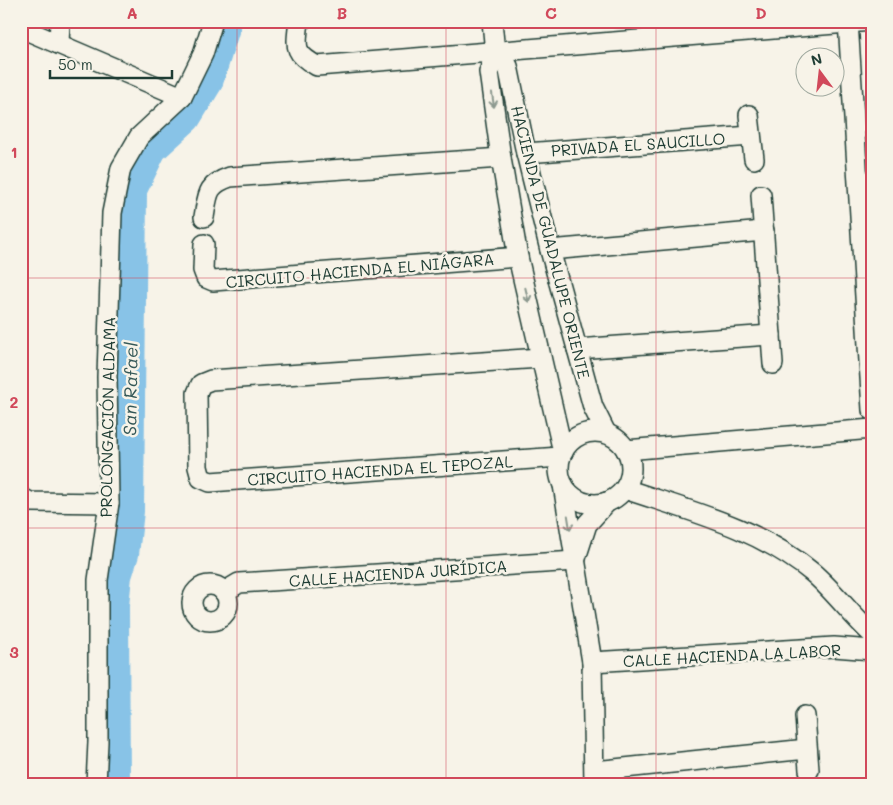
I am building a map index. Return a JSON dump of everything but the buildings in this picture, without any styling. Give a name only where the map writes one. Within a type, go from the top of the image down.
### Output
[{"type":"street","points":[[60,21],[60,44]]},
{"type":"street","name":"PROLONGACIÓN ALDAMA","points":[[96,784],[98,742],[98,580],[109,503],[107,377],[112,213],[121,168],[138,137],[182,97],[203,54],[213,21]]},
{"type":"street","points":[[299,21],[296,44],[302,58],[317,66],[872,21]]},
{"type":"street","name":"HACIENDA DE GUADALUPE ORIENTE","points":[[492,21],[495,52],[489,72],[501,158],[518,257],[562,454]]},
{"type":"street","points":[[848,22],[872,410]]},
{"type":"street","points":[[21,28],[182,97]]},
{"type":"street","name":"HACIENDA DE GUADALUPE ORIENTE","points":[[495,52],[508,66],[526,153],[550,250],[593,407],[606,434]]},
{"type":"street","points":[[749,115],[754,159]]},
{"type":"street","name":"PRIVADA EL SAUCILLO","points":[[526,153],[751,136]]},
{"type":"street","points":[[204,217],[209,190],[217,181],[230,177],[501,158]]},
{"type":"street","points":[[761,196],[773,364]]},
{"type":"street","points":[[550,250],[764,231]]},
{"type":"street","name":"CIRCUITO HACIENDA EL NIÁGARA","points":[[204,244],[203,270],[206,278],[212,282],[518,257]]},
{"type":"street","points":[[577,348],[771,335]]},
{"type":"street","name":"CIRCUITO HACIENDA EL TEPOZAL","points":[[541,358],[211,380],[201,384],[198,393],[198,467],[200,478],[210,482],[562,454]]},
{"type":"street","points":[[626,450],[872,429]]},
{"type":"street","points":[[575,561],[587,524],[607,502],[625,489],[631,469],[626,450],[618,440],[606,434],[592,432],[578,436],[567,445],[562,454],[559,472],[563,485],[575,561],[592,662],[595,777],[807,749]]},
{"type":"street","points":[[563,485],[570,496],[582,502],[595,504],[607,502]]},
{"type":"street","points":[[625,489],[750,533],[780,549],[814,574],[851,615],[872,634]]},
{"type":"street","points":[[21,497],[30,502],[109,503]]},
{"type":"street","name":"CALLE HACIENDA JURÍDICA","points":[[224,592],[239,583],[575,561]]},
{"type":"street","name":"CALLE HACIENDA LA LABOR","points":[[592,662],[834,648],[872,650]]},
{"type":"street","points":[[805,716],[809,770]]},
{"type":"waterway","name":"San Rafael","points":[[115,784],[114,606],[117,576],[124,554],[129,511],[132,190],[152,149],[186,118],[208,82],[227,21]]}]
